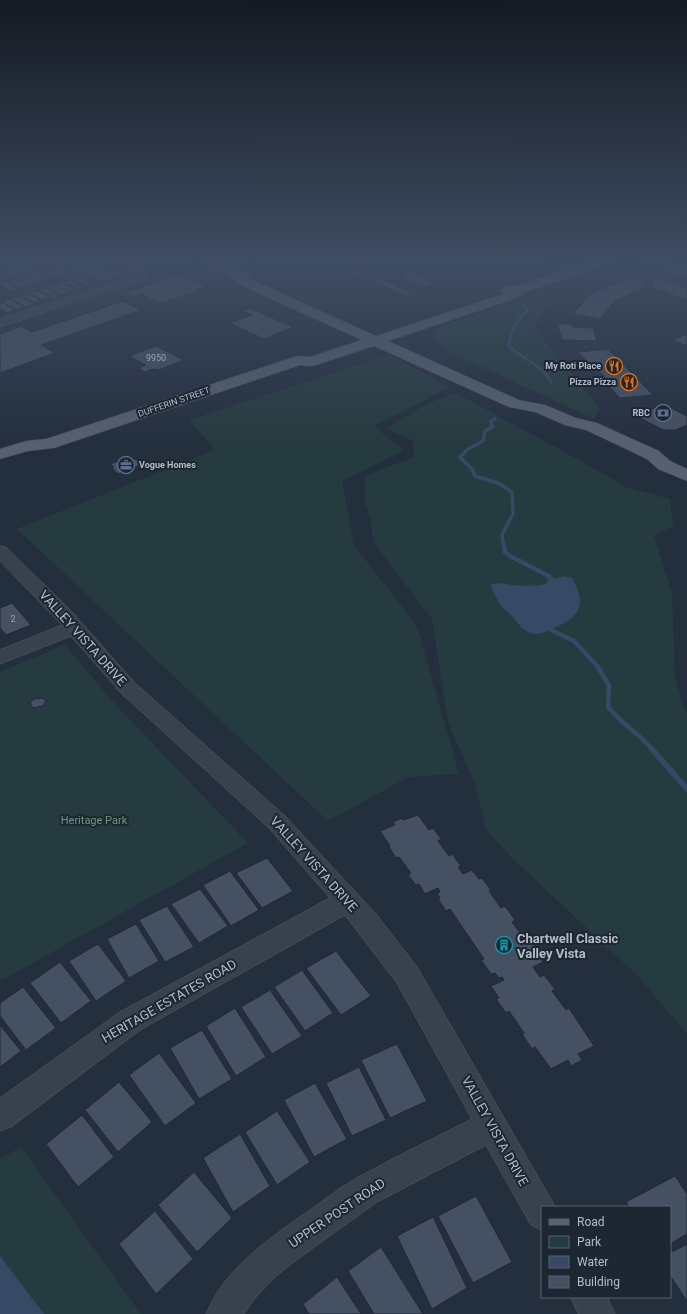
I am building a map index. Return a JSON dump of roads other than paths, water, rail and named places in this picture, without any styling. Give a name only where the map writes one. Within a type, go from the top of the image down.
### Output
[{"type":"main road","points":[[344,321],[378,335],[515,404],[539,408],[571,422],[578,433],[638,462],[664,465],[687,476]]},
{"type":"main road","name":"DUFFERIN STREET","points":[[0,454],[26,446],[48,444],[299,360],[311,362],[378,335],[424,321]]},
{"type":"main road","name":"DUFFERIN STREET","points":[[0,466],[34,454],[48,444]]},
{"type":"street","name":"VALLEY VISTA DRIVE","points":[[0,551],[74,627],[133,693],[277,822],[367,922],[407,974],[541,1212]]},
{"type":"street","points":[[0,658],[74,627]]},
{"type":"street","name":"HERITAGE ESTATES ROAD","points":[[0,1116],[130,1021],[347,900]]},
{"type":"street","name":"UPPER POST ROAD","points":[[222,1314],[242,1287],[258,1271],[293,1242],[366,1191],[492,1125]]},
{"type":"street","points":[[589,1298],[598,1314]]},
{"type":"water","points":[[549,576],[557,579],[563,576],[572,578],[579,596],[580,604],[578,610],[569,620],[543,633],[537,634],[528,632],[502,607],[490,585],[499,583],[522,586],[542,585],[546,584]]},
{"type":"water","points":[[0,1256],[44,1314],[0,1314]]},
{"type":"waterway","points":[[519,321],[511,335],[509,346],[543,371],[551,382]]},
{"type":"waterway","points":[[495,419],[491,421],[492,427],[485,431],[483,441],[468,449],[460,457],[472,469],[475,476],[498,483],[512,492],[513,514],[502,535],[504,548]]},
{"type":"waterway","points":[[504,547],[505,552],[510,556],[549,576]]},
{"type":"waterway","points":[[551,630],[574,641],[598,667],[609,686],[608,707],[650,747]]},
{"type":"waterway","points":[[650,747],[687,789]]},
{"type":"place","name":"My Roti Place","points":[[614,366]]},
{"type":"place","name":"Pizza Pizza","points":[[629,382]]},
{"type":"place","name":"RBC","points":[[663,413]]},
{"type":"place","name":"Vogue Homes","points":[[126,465]]},
{"type":"place","name":"Chartwell Classic Valley Vista","points":[[504,945]]},
{"type":"park label","name":"Heritage Park","points":[[94,820]]}]
